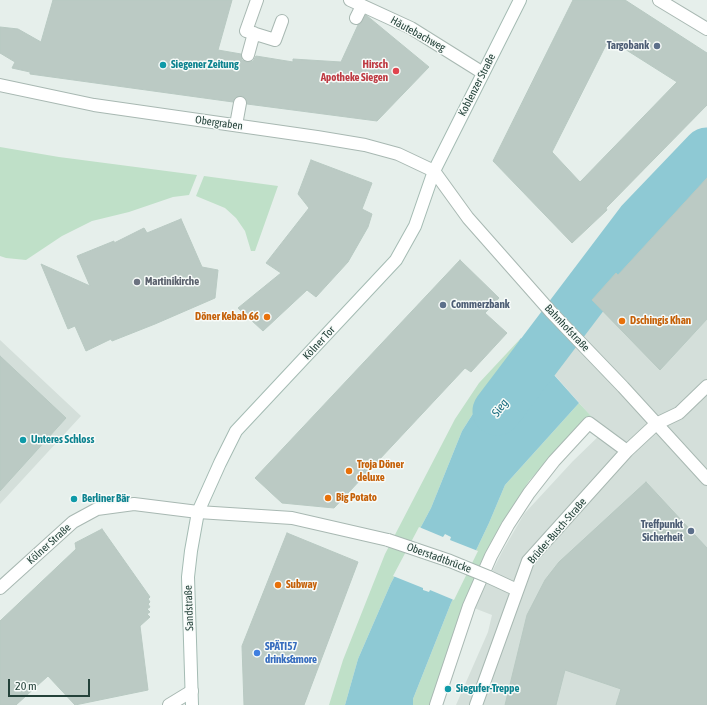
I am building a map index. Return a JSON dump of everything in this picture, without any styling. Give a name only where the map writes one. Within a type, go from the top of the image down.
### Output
[{"type":"street","points":[[257,0],[246,31],[275,40],[282,21]]},
{"type":"street","name":"Häutebachweg","points":[[350,0],[411,28],[483,73]]},
{"type":"street","name":"Koblenzer Straße","points":[[434,171],[520,0]]},
{"type":"street","points":[[659,0],[707,29]]},
{"type":"street","points":[[356,18],[362,6]]},
{"type":"street","points":[[248,55],[254,34]]},
{"type":"street","name":"Obergraben","points":[[0,85],[94,105],[365,145],[398,154],[434,171]]},
{"type":"street","points":[[236,125],[240,103]]},
{"type":"street","name":"Bahnhofstraße","points":[[434,171],[457,206],[551,312],[623,387],[707,479]]},
{"type":"street","name":"Kölner Tor","points":[[198,512],[236,431],[396,260],[415,226],[434,171]]},
{"type":"street","name":"Brüder-Busch-Straße","points":[[476,705],[480,675],[528,561],[627,451],[656,424],[679,412],[707,386]]},
{"type":"street","points":[[436,705],[469,606],[491,556],[508,525],[529,493],[554,460],[589,424],[627,451]]},
{"type":"street","name":"Kölner Straße","points":[[0,588],[73,522],[97,509],[134,504],[198,512],[292,518],[388,540]]},
{"type":"street","name":"Sandstraße","points":[[192,705],[188,577],[198,512]]},
{"type":"street","name":"Oberstadtbrücke","points":[[388,540],[489,576],[517,590]]},
{"type":"street","points":[[169,705],[192,691]]},
{"type":"shaded area","points":[[707,160],[707,705],[456,705],[488,632],[492,615],[474,608],[502,552],[524,514],[573,461],[604,431],[535,353],[608,267]]},
{"type":"shaded area","name":"Unteres Schloss","points":[[0,340],[81,416],[0,504]]},
{"type":"green space","points":[[0,147],[59,157],[197,175],[189,195],[173,197],[129,212],[92,221],[62,236],[26,260],[6,258],[0,256]]},
{"type":"green space","points":[[204,176],[278,186],[255,251],[251,251],[245,231],[236,218],[225,208],[196,196]]},
{"type":"green space","points":[[521,338],[462,431],[431,508],[391,583],[358,659],[345,705],[329,705],[343,660],[385,554],[455,419],[479,383]]},
{"type":"green space","points":[[579,403],[591,416],[555,452],[529,481],[510,511],[434,705],[413,705],[413,699],[451,603],[489,523],[505,485]]},
{"type":"water","points":[[707,129],[707,160],[608,267],[590,250]]},
{"type":"water","points":[[521,338],[579,403],[505,485],[489,523],[451,603],[413,699],[413,705],[345,705],[358,659],[391,583],[431,508],[462,431]]},
{"type":"pier","points":[[419,527],[443,537],[445,534],[451,537],[450,540],[478,551],[454,600],[430,590],[429,592],[423,590],[423,588],[393,576]]},
{"type":"building","points":[[53,0],[232,0],[218,50],[241,54],[242,60],[246,62],[253,61],[256,56],[293,62],[293,59],[341,62],[358,25],[366,15],[429,67],[377,121],[247,104],[245,98],[241,96],[235,98],[233,102],[30,74],[30,72],[12,68],[15,62],[0,53],[0,27],[18,29],[41,42]]},
{"type":"building","points":[[573,0],[625,0],[707,53],[707,105],[606,208],[607,210],[572,243],[493,161]],"holes":[[[609,39],[677,82],[580,182],[552,152]]]},
{"type":"building","points":[[311,160],[372,183],[362,209],[372,214],[368,227],[348,262],[316,297],[307,290],[263,331],[238,308],[281,273],[266,263],[309,208],[298,194]]},
{"type":"building","points":[[707,178],[707,319],[660,370],[592,300],[616,273],[618,275]]},
{"type":"building","name":"Martinikirche","points":[[181,219],[202,267],[218,270],[215,298],[112,341],[111,339],[86,351],[75,326],[68,329],[41,264],[90,286],[77,256],[114,241],[114,243],[144,228],[147,233]]},
{"type":"building","points":[[460,260],[499,298],[485,313],[507,333],[471,372],[465,368],[334,508],[282,503],[255,478]]},
{"type":"building","name":"Unteres Schloss","points":[[0,356],[66,418],[0,491]]},
{"type":"building","points":[[646,482],[707,548],[707,705],[616,705],[621,689],[565,670],[556,705],[505,705],[527,615],[545,580],[559,562]]},
{"type":"building","points":[[102,529],[150,597],[148,599],[150,602],[148,604],[150,607],[147,609],[150,612],[147,614],[150,617],[140,626],[148,690],[75,705],[48,676],[16,705],[0,705],[0,621],[76,549],[75,543]]},
{"type":"building","points":[[287,533],[358,562],[304,705],[244,705],[242,646]]},
{"type":"waterway","name":"Sieg","points":[[497,411],[640,222],[707,152]]},
{"type":"place","name":"Targobank","points":[[657,46]]},
{"type":"place","name":"Siegener Zeitung","points":[[163,65]]},
{"type":"place","name":"Hirsch Apotheke Siegen","points":[[396,71]]},
{"type":"place","name":"Martinikirche","points":[[137,282]]},
{"type":"place","name":"Commerzbank","points":[[443,305]]},
{"type":"place","name":"Döner Kebab 66","points":[[267,317]]},
{"type":"place","name":"Dschingis Khan","points":[[622,321]]},
{"type":"place","name":"Unteres Schloss","points":[[23,440]]},
{"type":"place","name":"Troja Döner deluxe","points":[[349,471]]},
{"type":"place","name":"Big Potato","points":[[328,498]]},
{"type":"place","name":"Berliner Bär","points":[[74,499]]},
{"type":"place","name":"Treffpunkt Sicherheit","points":[[691,531]]},
{"type":"place","name":"Subway","points":[[278,585]]},
{"type":"place","name":"SPÄTI57 drinks&more","points":[[257,653]]},
{"type":"place","name":"Siegufer-Treppe","points":[[448,689]]}]
